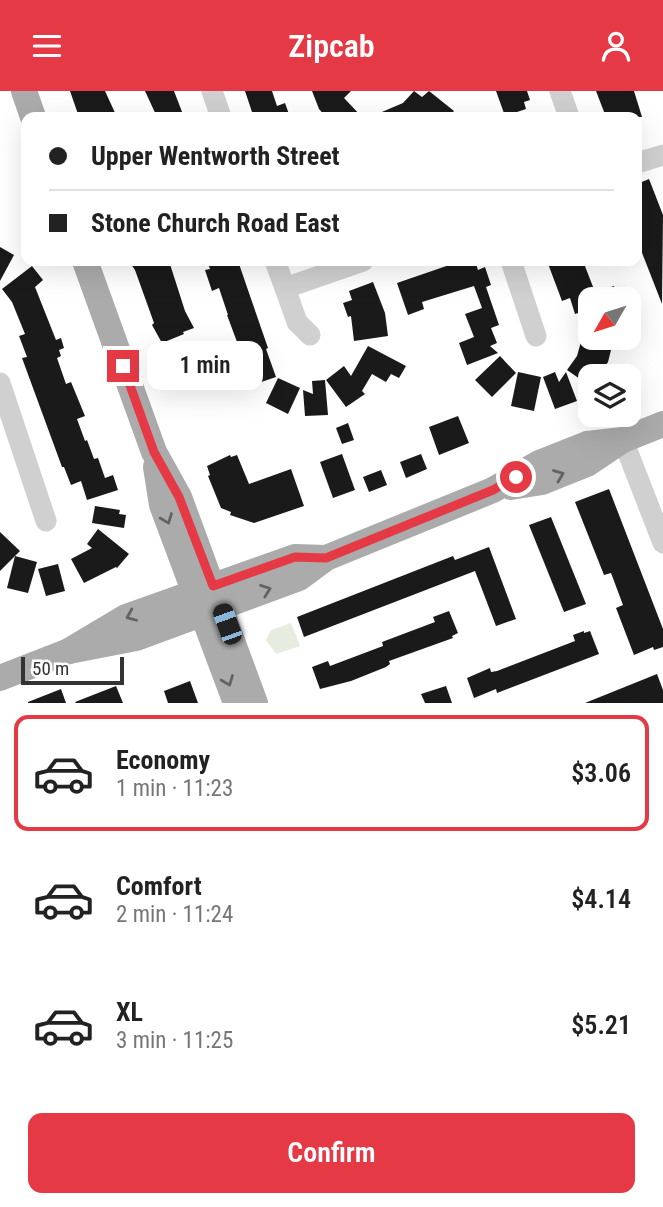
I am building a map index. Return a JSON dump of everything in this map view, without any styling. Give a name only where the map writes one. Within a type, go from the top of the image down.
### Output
[{"type":"main road","points":[[24,91],[31,112]]},
{"type":"main road","points":[[87,266],[154,452],[162,505],[255,703]]},
{"type":"main road","points":[[0,678],[69,650],[126,617],[299,578],[326,558],[493,490],[539,463],[587,444],[623,440],[663,424]]},
{"type":"main road","points":[[208,600],[236,703]]},
{"type":"street","points":[[212,91],[219,112]]},
{"type":"street","points":[[559,91],[567,112]]},
{"type":"street","points":[[642,161],[663,155]]},
{"type":"street","points":[[277,266],[297,322],[310,335]]},
{"type":"street","points":[[285,288],[349,266]]},
{"type":"street","points":[[513,266],[536,336]]},
{"type":"street","points":[[0,383],[46,521]]},
{"type":"street","points":[[623,440],[663,543]]},
{"type":"shaded area","points":[[291,623],[300,646],[276,654],[266,640],[271,630]]},
{"type":"building","points":[[70,91],[105,91],[115,112],[77,112]]},
{"type":"building","points":[[145,91],[174,91],[182,112],[155,112]]},
{"type":"building","points":[[245,91],[272,91],[277,106],[285,103],[288,112],[252,112]]},
{"type":"building","points":[[312,91],[351,91],[344,98],[357,112],[322,112]]},
{"type":"building","points":[[414,91],[422,97],[429,91],[454,111],[382,112],[403,103]]},
{"type":"building","points":[[496,91],[527,91],[530,100],[524,102],[526,109],[504,112]]},
{"type":"building","points":[[596,91],[634,91],[640,112],[604,112]]},
{"type":"building","points":[[649,179],[663,215],[662,304],[642,253],[642,182]]},
{"type":"building","points":[[0,247],[14,255],[0,281]]},
{"type":"building","points":[[32,266],[43,280],[35,287],[56,340],[61,338],[64,348],[59,350],[61,356],[57,358],[66,384],[71,382],[85,416],[77,419],[85,441],[87,440],[94,459],[98,458],[105,478],[113,475],[118,490],[87,500],[81,481],[71,485],[62,467],[22,358],[27,357],[19,336],[25,334],[12,302],[2,289]]},
{"type":"building","points":[[132,266],[171,266],[185,311],[194,328],[162,343],[152,325],[154,323]]},
{"type":"building","points":[[209,266],[240,266],[276,377],[250,386],[244,367],[246,366],[219,288],[212,291],[205,270],[210,269]]},
{"type":"building","points":[[446,266],[477,266],[478,270],[485,267],[491,285],[486,287],[499,325],[491,328],[497,343],[490,346],[498,353],[467,365],[459,343],[474,337],[465,314],[482,308],[474,286],[422,302],[424,309],[408,315],[397,283]]},
{"type":"building","points":[[549,266],[585,266],[593,287],[578,287],[578,313],[575,314],[570,298],[562,301]]},
{"type":"building","points":[[373,282],[385,313],[388,336],[354,341],[351,316],[348,317],[343,303],[352,300],[349,291]]},
{"type":"building","points":[[368,346],[406,366],[399,378],[391,374],[386,382],[372,374],[362,391],[365,394],[346,407],[326,380],[344,366],[351,376]]},
{"type":"building","points":[[579,350],[611,350],[607,364],[578,364],[578,378],[567,370]]},
{"type":"building","points":[[500,356],[516,373],[492,397],[475,380]]},
{"type":"building","points":[[518,372],[541,377],[534,411],[511,406]]},
{"type":"building","points":[[555,372],[559,382],[566,372],[577,401],[555,409],[543,377]]},
{"type":"building","points":[[278,378],[300,388],[288,414],[266,403]]},
{"type":"building","points":[[325,380],[328,415],[305,416],[303,390],[313,394],[312,381]]},
{"type":"building","points":[[458,416],[469,443],[439,455],[429,427]]},
{"type":"building","points":[[348,423],[354,440],[342,444],[336,428]]},
{"type":"building","points":[[342,454],[355,490],[333,498],[320,462]]},
{"type":"building","points":[[421,454],[427,469],[406,478],[400,462]]},
{"type":"building","points":[[230,455],[237,455],[249,484],[291,469],[304,506],[254,523],[230,515],[231,512],[221,508],[208,476],[207,466]]},
{"type":"building","points":[[381,470],[387,485],[369,492],[363,477]]},
{"type":"building","points":[[609,489],[663,629],[663,647],[654,650],[653,647],[634,655],[616,608],[623,605],[611,573],[604,575],[575,502]]},
{"type":"building","points":[[95,506],[120,510],[119,514],[126,515],[124,528],[92,523]]},
{"type":"building","points":[[551,517],[586,604],[564,612],[529,525]]},
{"type":"building","points":[[98,529],[129,554],[117,568],[84,583],[71,559],[92,548],[87,544]]},
{"type":"building","points":[[0,532],[20,551],[0,571]]},
{"type":"building","points":[[489,547],[516,619],[496,626],[475,571],[304,637],[297,617],[453,556],[455,560]]},
{"type":"building","points":[[15,556],[37,562],[28,593],[7,588]]},
{"type":"building","points":[[58,564],[65,591],[46,596],[38,569]]},
{"type":"building","points":[[449,611],[458,633],[452,636],[453,638],[389,661],[390,664],[386,667],[351,681],[320,689],[312,667],[328,661],[330,666],[383,646],[382,642],[435,622],[433,617]]},
{"type":"building","points":[[590,631],[599,654],[497,693],[496,689],[474,698],[467,678],[490,668],[491,672],[497,671],[575,641],[573,635]]},
{"type":"building","points":[[657,674],[663,690],[663,703],[585,703]]},
{"type":"building","points":[[190,681],[198,703],[168,703],[164,691]]},
{"type":"building","points":[[116,686],[123,703],[75,702]]},
{"type":"building","points":[[446,686],[452,703],[425,703],[421,694]]},
{"type":"building","points":[[61,689],[66,703],[28,703],[28,702]]},
{"type":"route","points":[[123,366],[154,452],[179,497],[213,586],[295,557],[326,558],[493,490],[516,477]]}]
